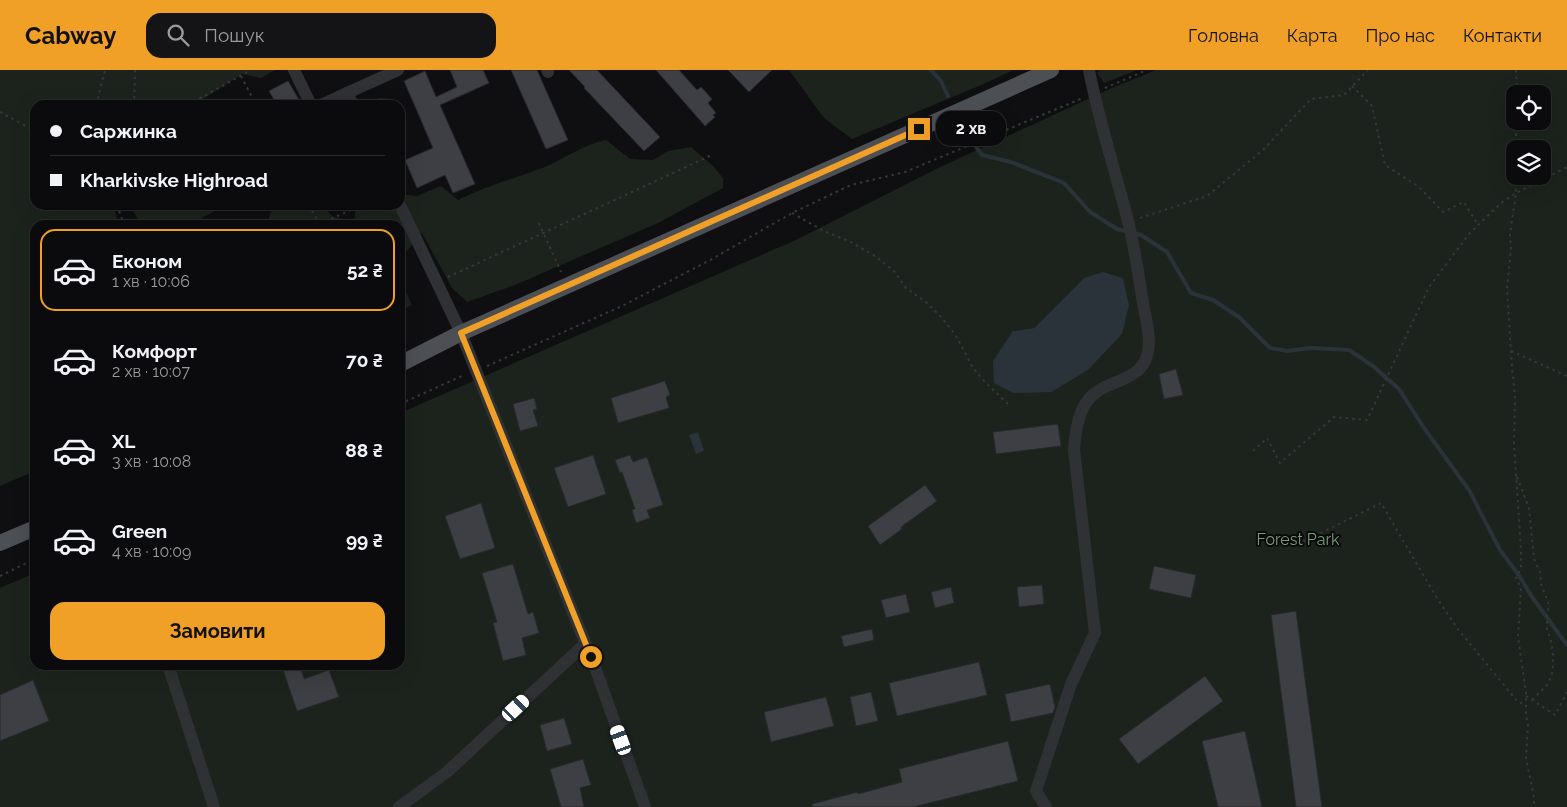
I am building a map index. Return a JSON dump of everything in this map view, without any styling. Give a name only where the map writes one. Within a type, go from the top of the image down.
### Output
[{"type":"main road","points":[[405,361],[461,333],[1051,70]]},
{"type":"main road","points":[[0,543],[30,530]]},
{"type":"street","points":[[294,70],[309,100]]},
{"type":"street","points":[[350,99],[398,70]]},
{"type":"street","points":[[1046,807],[1036,790],[1071,684],[1095,633],[1074,450],[1079,418],[1085,403],[1093,394],[1106,385],[1137,373],[1146,361],[1149,351],[1129,226],[1089,70]]},
{"type":"street","points":[[402,210],[461,333],[596,670],[645,807]]},
{"type":"street","points":[[399,807],[447,772],[585,644]]},
{"type":"street","points":[[170,670],[214,807]]},
{"type":"path","points":[[97,100],[105,70]]},
{"type":"path","points":[[134,70],[134,100]]},
{"type":"path","points":[[197,100],[251,70]]},
{"type":"path","points":[[1129,226],[1207,196],[1263,150],[1311,100],[1344,94],[1368,70]]},
{"type":"path","points":[[1516,70],[1517,85]]},
{"type":"path","points":[[241,75],[254,100]]},
{"type":"path","points":[[1352,86],[1372,106],[1385,165],[1419,187],[1443,212],[1464,202],[1478,225]]},
{"type":"path","points":[[405,402],[475,369],[491,365],[622,306],[712,259],[792,213],[851,185],[905,172],[1060,107]]},
{"type":"path","points":[[0,112],[30,128]]},
{"type":"path","points":[[436,282],[712,155]]},
{"type":"path","points":[[1253,451],[1267,438],[1280,463],[1334,417],[1367,420],[1428,287],[1469,234],[1500,203],[1567,167]]},
{"type":"path","points":[[1516,185],[1507,288],[1515,395],[1514,443],[1521,550],[1520,572],[1516,578],[1521,588],[1518,637],[1528,724],[1526,758],[1534,797],[1534,807]]},
{"type":"path","points":[[331,220],[351,210]]},
{"type":"path","points":[[792,213],[824,231],[851,242],[875,256],[894,271],[906,288],[942,317],[955,334],[972,366],[982,379],[1010,405]]},
{"type":"path","points":[[540,223],[567,286]]},
{"type":"path","points":[[1511,352],[1567,376]]},
{"type":"path","points":[[1516,475],[1528,508],[1534,559],[1540,572],[1541,584],[1549,605],[1547,619],[1552,648],[1552,670],[1548,684],[1532,700]]},
{"type":"path","points":[[1302,542],[1380,503],[1457,628],[1517,701],[1526,705]]},
{"type":"path","points":[[0,576],[30,561]]},
{"type":"path","points":[[1526,696],[1555,715],[1567,692]]},
{"type":"green space","points":[[0,70],[275,70],[261,78],[242,74],[202,100],[30,100],[30,210],[114,210],[118,220],[30,220],[30,473],[0,486]]},
{"type":"green space","points":[[789,70],[1013,70],[852,139],[824,118]]},
{"type":"green space","points":[[1100,70],[1137,70],[1104,83],[1097,73]]},
{"type":"green space","name":"Forest Park","points":[[1156,70],[1567,70],[1567,807],[0,807],[0,588],[30,575],[30,670],[405,670],[405,411],[796,240],[938,168],[1112,88]],"holes":[[[1084,278],[1122,333],[1088,370],[1052,392],[1013,331],[1034,328]]]},
{"type":"green space","points":[[380,98],[392,100],[371,100]]},
{"type":"green space","points":[[606,140],[630,159],[653,160],[668,151],[691,147],[713,166],[723,178],[723,188],[658,223],[515,285],[467,302],[452,288],[422,233],[405,253],[405,220],[354,220],[355,210],[405,210],[405,195],[417,196],[441,186],[458,200],[490,186],[545,167]]},
{"type":"green space","points":[[133,210],[217,210],[198,220],[138,220]]},
{"type":"green space","points":[[272,210],[327,210],[332,216],[345,220],[268,220]]},
{"type":"green space","points":[[405,290],[412,305],[405,308]]},
{"type":"shaded area","points":[[1103,272],[1123,278],[1129,305],[1122,334],[1088,370],[1052,392],[1013,393],[994,383],[993,361],[1013,331],[1034,328],[1084,278]]},
{"type":"shaded area","points":[[698,432],[704,451],[696,454],[689,435]]},
{"type":"building","points":[[450,70],[483,70],[489,83],[440,105],[475,184],[453,193],[445,175],[417,188],[405,160],[433,148],[404,81],[425,71],[436,97],[457,87]]},
{"type":"building","points":[[511,70],[537,70],[568,140],[546,149]]},
{"type":"building","points":[[569,70],[597,70],[660,137],[644,151]]},
{"type":"building","points":[[656,70],[679,70],[697,90],[701,87],[712,99],[708,103],[716,113],[713,115],[715,117],[705,126]]},
{"type":"building","points":[[728,70],[772,70],[749,92]]},
{"type":"building","points":[[288,81],[299,100],[274,100],[269,91]]},
{"type":"building","points":[[1176,369],[1183,395],[1164,399],[1159,374]]},
{"type":"building","points":[[665,381],[670,395],[666,397],[669,408],[618,423],[611,398]]},
{"type":"building","points":[[534,398],[537,409],[533,410],[538,426],[520,431],[513,404]]},
{"type":"building","points":[[1058,424],[1061,446],[996,454],[993,432]]},
{"type":"building","points":[[593,455],[606,494],[568,507],[554,468]]},
{"type":"building","points":[[630,455],[633,462],[647,457],[663,505],[647,510],[650,518],[636,523],[632,510],[635,509],[622,472],[620,473],[615,460]]},
{"type":"building","points":[[925,485],[937,501],[880,545],[868,526]]},
{"type":"building","points":[[481,503],[495,548],[460,559],[445,516]]},
{"type":"building","points":[[513,564],[528,614],[533,612],[539,633],[522,638],[526,655],[503,661],[493,623],[497,622],[482,573]]},
{"type":"building","points":[[1154,566],[1196,575],[1191,598],[1149,589]]},
{"type":"building","points":[[1042,585],[1044,604],[1019,607],[1017,587]]},
{"type":"building","points":[[951,587],[954,603],[935,608],[931,592]]},
{"type":"building","points":[[906,594],[910,612],[886,618],[881,600]]},
{"type":"building","points":[[1296,611],[1322,807],[1296,807],[1271,615]]},
{"type":"building","points":[[872,629],[874,640],[844,647],[841,636]]},
{"type":"building","points":[[979,662],[987,695],[897,716],[889,683]]},
{"type":"building","points":[[283,670],[301,670],[304,679],[329,670],[339,697],[297,711]]},
{"type":"building","points":[[1205,676],[1223,701],[1138,764],[1119,739]]},
{"type":"building","points":[[33,680],[49,721],[0,741],[0,695]]},
{"type":"building","points":[[1050,684],[1055,707],[1053,713],[1011,722],[1005,694]]},
{"type":"building","points":[[871,692],[878,721],[856,726],[850,697]]},
{"type":"building","points":[[826,697],[834,726],[771,742],[764,712]]},
{"type":"building","points":[[564,718],[572,744],[547,751],[540,725]]},
{"type":"building","points":[[1245,731],[1262,807],[1218,807],[1202,741]]},
{"type":"building","points":[[1008,741],[1018,781],[913,807],[812,807],[812,804],[902,782],[899,769]]},
{"type":"building","points":[[583,759],[591,785],[580,788],[584,807],[561,807],[550,769]]},
{"type":"waterway","points":[[931,70],[941,81],[948,96]]},
{"type":"waterway","points":[[964,130],[982,155],[1011,162],[1064,183],[1090,212],[1117,229],[1141,235],[1167,252],[1191,293],[1213,300],[1239,317],[1270,348],[1287,351],[1311,348],[1349,350],[1373,366],[1399,389],[1424,428],[1469,490],[1500,550],[1567,645]]},
{"type":"route","points":[[591,657],[461,333],[919,129]]}]
